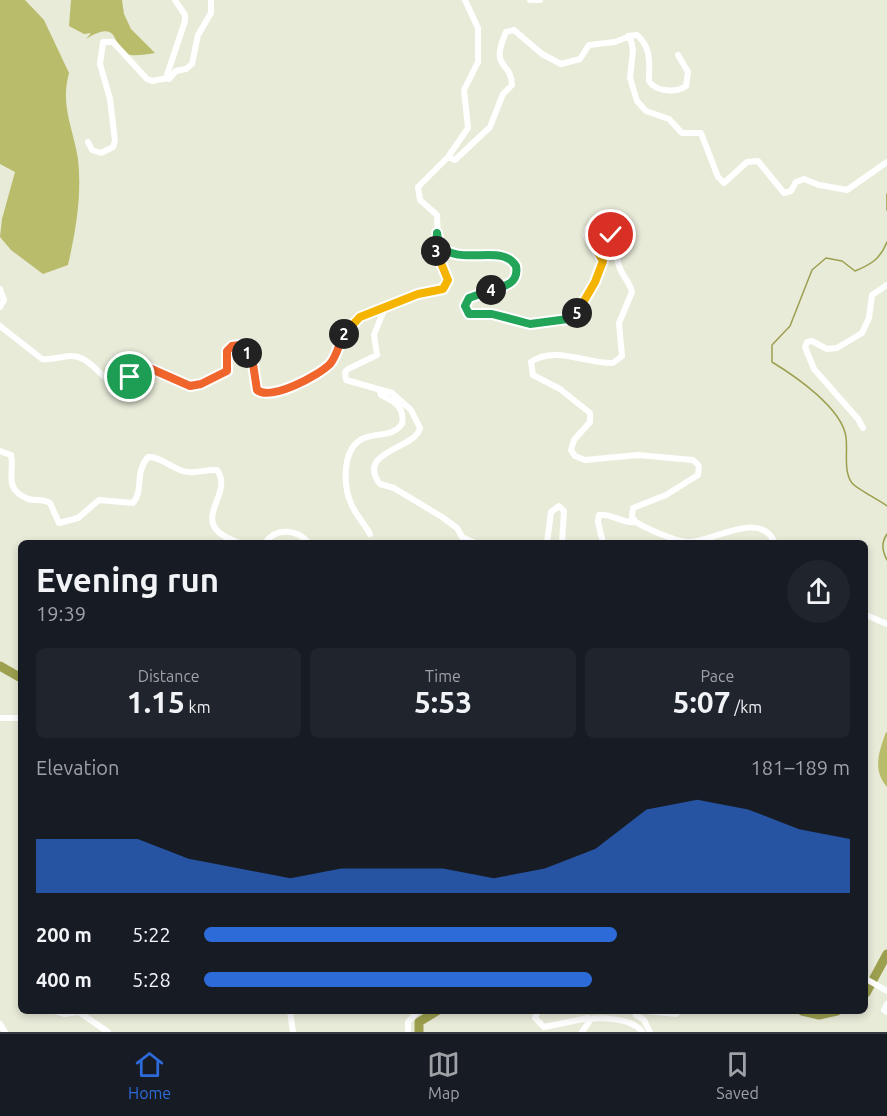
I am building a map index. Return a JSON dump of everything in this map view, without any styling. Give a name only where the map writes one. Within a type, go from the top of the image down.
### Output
[{"type":"street","points":[[168,78],[172,56],[185,21],[183,10],[175,0]]},
{"type":"street","points":[[88,142],[92,150],[101,153],[113,147],[115,141],[110,99],[100,64],[102,42],[113,42],[147,79],[152,81],[168,78],[192,64],[198,34],[211,13],[211,0]]},
{"type":"street","points":[[0,326],[42,359],[53,360],[69,355],[82,358],[102,376],[117,383],[147,367],[183,384],[196,386],[223,375],[227,371],[227,351],[232,346],[240,345],[251,357],[257,390],[268,393],[303,383],[332,362],[339,343],[351,325],[360,317],[384,310],[418,294],[443,289],[448,284],[447,275],[439,262],[436,249],[437,216],[420,200],[418,186],[448,157],[468,128],[464,90],[478,62],[478,28],[465,0]]},
{"type":"street","points":[[530,0],[540,0]]},
{"type":"street","points":[[448,157],[455,160],[490,127],[503,94],[512,85],[510,75],[499,57],[506,32],[518,31],[542,54],[563,64],[580,59],[589,45],[615,42],[627,36],[637,35],[642,40],[652,61],[650,84],[671,90],[686,86],[688,72],[678,55]]},
{"type":"street","points":[[627,36],[630,36],[632,43],[630,78],[637,101],[646,111],[669,119],[682,133],[701,132],[718,177],[724,183],[742,166],[753,161],[763,165],[774,183],[786,193],[804,178],[819,185],[847,190],[887,162]]},
{"type":"street","points":[[437,233],[439,245],[453,254],[468,257],[503,256],[516,266],[517,274],[513,282],[469,298],[465,306],[469,314],[492,314],[530,324],[568,319],[576,313],[595,282],[603,261],[589,236],[590,230],[598,227],[611,235],[616,245],[619,267],[632,291],[619,323],[622,356],[613,363],[573,357],[547,357],[533,360],[531,367],[533,375],[539,380],[560,389],[590,413],[590,422],[572,445],[575,456],[585,460],[654,456],[686,458],[698,463],[698,475],[666,495],[633,508],[632,518],[636,522],[681,540]]},
{"type":"street","points":[[863,428],[858,419],[814,369],[805,346],[812,340],[827,349],[837,348],[862,333],[870,318],[873,295],[887,285]]},
{"type":"street","points":[[0,289],[4,300],[0,307]]},
{"type":"street","points":[[384,310],[374,334],[377,355],[345,372],[349,383],[392,393],[417,417],[420,428],[413,439],[394,447],[378,459],[375,466],[378,483],[397,490],[442,517],[457,528],[462,537],[468,540]]},
{"type":"street","points":[[370,534],[349,498],[346,464],[354,445],[360,441],[393,433],[402,424],[402,412],[398,405],[381,395],[379,389]]},
{"type":"street","points":[[0,451],[11,455],[10,475],[13,486],[27,499],[50,502],[59,523],[78,518],[99,501],[133,502],[138,494],[139,471],[148,457],[159,459],[183,471],[197,473],[217,470],[221,476],[212,512],[214,528],[233,540]]},
{"type":"street","points":[[547,540],[551,512],[559,506],[564,511],[562,540]]},
{"type":"street","points":[[602,540],[598,522],[599,515],[608,514],[629,523],[636,522]]},
{"type":"street","points":[[695,540],[748,528],[764,531],[772,540]]},
{"type":"street","points":[[267,540],[270,536],[283,531],[299,535],[305,540]]},
{"type":"street","points":[[868,616],[887,624]]},
{"type":"street","points":[[0,718],[18,718]]},
{"type":"street","points":[[868,981],[886,990]]},
{"type":"street","points":[[887,1004],[884,1010],[887,1012]]},
{"type":"street","points":[[82,1014],[108,1032]]},
{"type":"street","points":[[290,1014],[293,1032]]},
{"type":"street","points":[[408,1032],[408,1022],[415,1014]]},
{"type":"street","points":[[537,1014],[535,1018],[544,1027],[585,1018],[623,1022],[637,1027],[642,1032]]},
{"type":"street","points":[[637,1014],[636,1016],[644,1020],[650,1032]]},
{"type":"street","points":[[582,1032],[590,1019]]},
{"type":"street","points":[[0,1024],[5,1032]]},
{"type":"green space","points":[[0,0],[25,0],[44,20],[69,73],[66,96],[78,159],[78,212],[68,265],[43,274],[11,250],[0,237],[2,219],[15,172],[0,164]]},
{"type":"green space","points":[[71,0],[122,0],[124,14],[131,29],[155,53],[131,55],[124,53],[111,33],[106,31],[86,39],[91,33],[84,34],[69,26]]},
{"type":"green space","points":[[886,732],[887,787],[882,781],[878,767],[879,754]]},
{"type":"waterway","points":[[887,194],[887,210]]},
{"type":"waterway","points":[[887,242],[875,260],[855,271],[842,261],[826,258],[812,270],[790,326],[772,345],[772,362],[816,394],[827,404],[843,426],[846,437],[846,461],[852,483],[887,506]]},
{"type":"waterway","points":[[887,534],[883,547],[887,560]]},
{"type":"waterway","points":[[0,666],[18,676]]},
{"type":"waterway","points":[[868,989],[887,954]]},
{"type":"waterway","points":[[419,1032],[419,1022],[432,1014]]},
{"type":"waterway","points":[[815,1014],[824,1014]]},
{"type":"route","points":[[130,377],[143,367],[147,367],[183,384],[196,386],[223,375],[228,367],[227,351],[232,346],[240,345],[251,357],[259,392],[268,393],[303,383],[332,362],[346,330],[360,317],[384,310],[418,294],[438,291],[448,284],[447,275],[439,262],[436,249],[437,233],[439,245],[453,254],[468,257],[503,256],[513,261],[516,266],[517,274],[513,282],[503,287],[476,293],[469,298],[465,303],[465,309],[469,314],[492,314],[523,324],[568,319],[580,309],[602,266],[603,259],[590,239],[590,230],[598,227],[611,235]]}]
